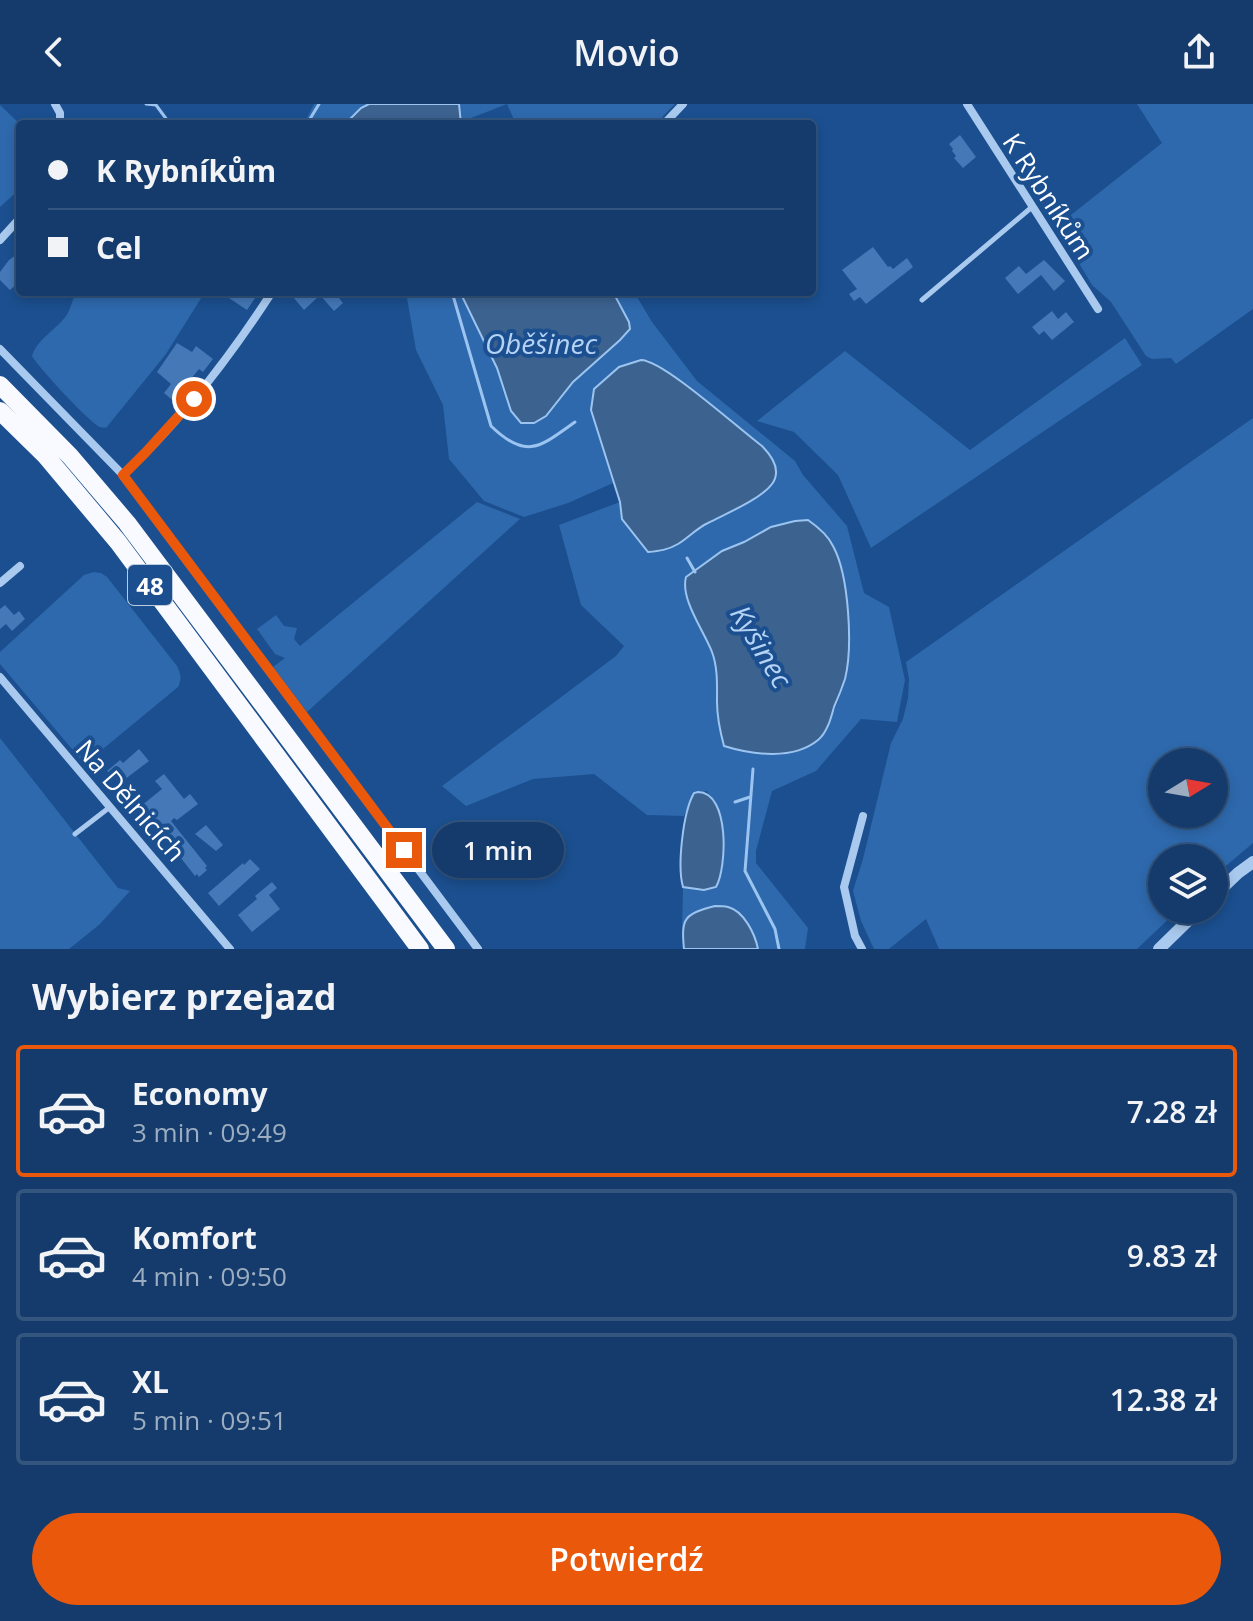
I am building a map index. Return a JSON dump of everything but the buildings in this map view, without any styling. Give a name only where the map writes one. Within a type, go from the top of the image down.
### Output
[{"type":"highway","name":"48","points":[[0,385],[51,435],[127,523],[446,949]]},
{"type":"highway","name":"48","points":[[0,411],[45,455],[118,542],[420,949]]},
{"type":"street","points":[[668,120],[683,104]]},
{"type":"street","name":"K Rybníkům","points":[[967,104],[1098,309]]},
{"type":"street","points":[[0,240],[16,222]]},
{"type":"street","points":[[123,475],[194,399],[269,296]]},
{"type":"street","points":[[0,349],[123,475],[478,949]]},
{"type":"street","points":[[0,583],[20,566]]},
{"type":"street","name":"Na Dělnicích","points":[[0,677],[230,949]]},
{"type":"street","points":[[862,949],[855,936],[844,887],[863,816]]},
{"type":"street","points":[[1228,883],[1253,862]]},
{"type":"street","points":[[1159,949],[1185,924]]},
{"type":"lane","points":[[922,300],[1032,207]]},
{"type":"lane","points":[[75,834],[110,806]]},
{"type":"shaded area","points":[[314,104],[369,104],[349,120],[306,120]]},
{"type":"shaded area","points":[[459,104],[507,104],[466,120],[461,120]]},
{"type":"shaded area","points":[[507,104],[675,104],[662,117],[667,120],[514,120]]},
{"type":"shaded area","points":[[1137,104],[1253,104],[1253,309],[1176,364],[1171,358],[1152,359],[1146,356],[1111,302],[1092,285],[1057,226],[1162,143]]},
{"type":"shaded area","points":[[0,105],[16,120],[16,193],[0,207]]},
{"type":"shaded area","points":[[75,296],[202,296],[166,354],[106,428],[86,416],[32,356],[38,345],[66,316]]},
{"type":"shaded area","points":[[407,296],[462,296],[497,368],[511,411],[546,416],[573,382],[620,340],[616,296],[636,296],[697,381],[795,461],[803,475],[847,526],[864,593],[889,607],[905,680],[897,722],[861,719],[816,771],[772,791],[756,851],[756,863],[808,928],[805,949],[758,949],[756,940],[687,917],[682,929],[683,887],[704,890],[716,887],[720,874],[722,825],[707,791],[694,796],[684,816],[647,815],[594,774],[533,779],[466,806],[442,786],[616,656],[624,646],[581,605],[559,525],[620,502],[622,519],[691,534],[725,515],[769,452],[677,378],[648,360],[594,389],[591,411],[613,483],[568,503],[524,517],[484,501],[449,459],[443,405],[416,350]],"holes":[[[807,520],[822,533],[833,549],[846,590],[848,655],[842,690],[821,738],[738,750],[724,745],[712,650],[686,595],[722,551],[795,521]]]},
{"type":"shaded area","points":[[1125,338],[1142,365],[871,548],[838,475],[794,432],[757,421],[845,351],[970,450]]},
{"type":"shaded area","points":[[1253,418],[1253,843],[1228,864],[1228,844],[1148,844],[1148,924],[1163,924],[1137,949],[939,949],[926,919],[889,949],[874,949],[861,921],[853,891],[891,743],[903,719],[909,679],[906,662]]},
{"type":"shaded area","points":[[477,502],[520,519],[307,712],[273,667],[285,658],[275,654],[257,629],[276,615],[284,626],[297,628],[294,639],[300,646]]},
{"type":"shaded area","points":[[94,572],[107,577],[177,666],[180,679],[178,687],[86,763],[0,664],[0,652],[84,575]]},
{"type":"shaded area","points":[[0,738],[118,888],[130,891],[100,924],[69,949],[0,949]]},
{"type":"water","points":[[369,104],[459,104],[461,120],[349,120]]},
{"type":"water","name":"Oběšinec","points":[[462,296],[615,296],[629,322],[630,329],[620,340],[573,382],[546,416],[534,423],[521,423],[511,411],[497,368]]},
{"type":"water","points":[[641,360],[652,363],[683,383],[762,446],[776,468],[772,484],[751,501],[704,525],[674,546],[648,552],[622,519],[620,502],[591,410],[594,389],[619,367]]},
{"type":"water","points":[[808,520],[833,546],[846,592],[849,631],[847,665],[830,720],[818,740],[797,751],[773,754],[724,746],[714,658],[689,605],[686,577],[722,551],[771,527]]},
{"type":"water","points":[[694,793],[708,795],[716,804],[723,832],[720,877],[716,887],[704,890],[683,887],[681,878],[684,826],[690,802]]},
{"type":"water","points":[[715,906],[734,909],[744,918],[758,949],[684,949],[683,930],[687,919]]},
{"type":"waterway","points":[[146,104],[156,105],[167,120]]},
{"type":"waterway","name":"Kyšinec","points":[[309,120],[319,104]]},
{"type":"waterway","name":"Kyšinec","points":[[453,296],[491,426],[515,444],[534,446],[553,438],[575,422]]},
{"type":"waterway","name":"Kyšinec","points":[[687,558],[695,572]]},
{"type":"waterway","name":"Kyšinec","points":[[753,769],[745,871],[775,929],[779,949]]},
{"type":"waterway","points":[[735,802],[750,797]]},
{"type":"route","points":[[194,399],[123,475],[404,850]]}]
